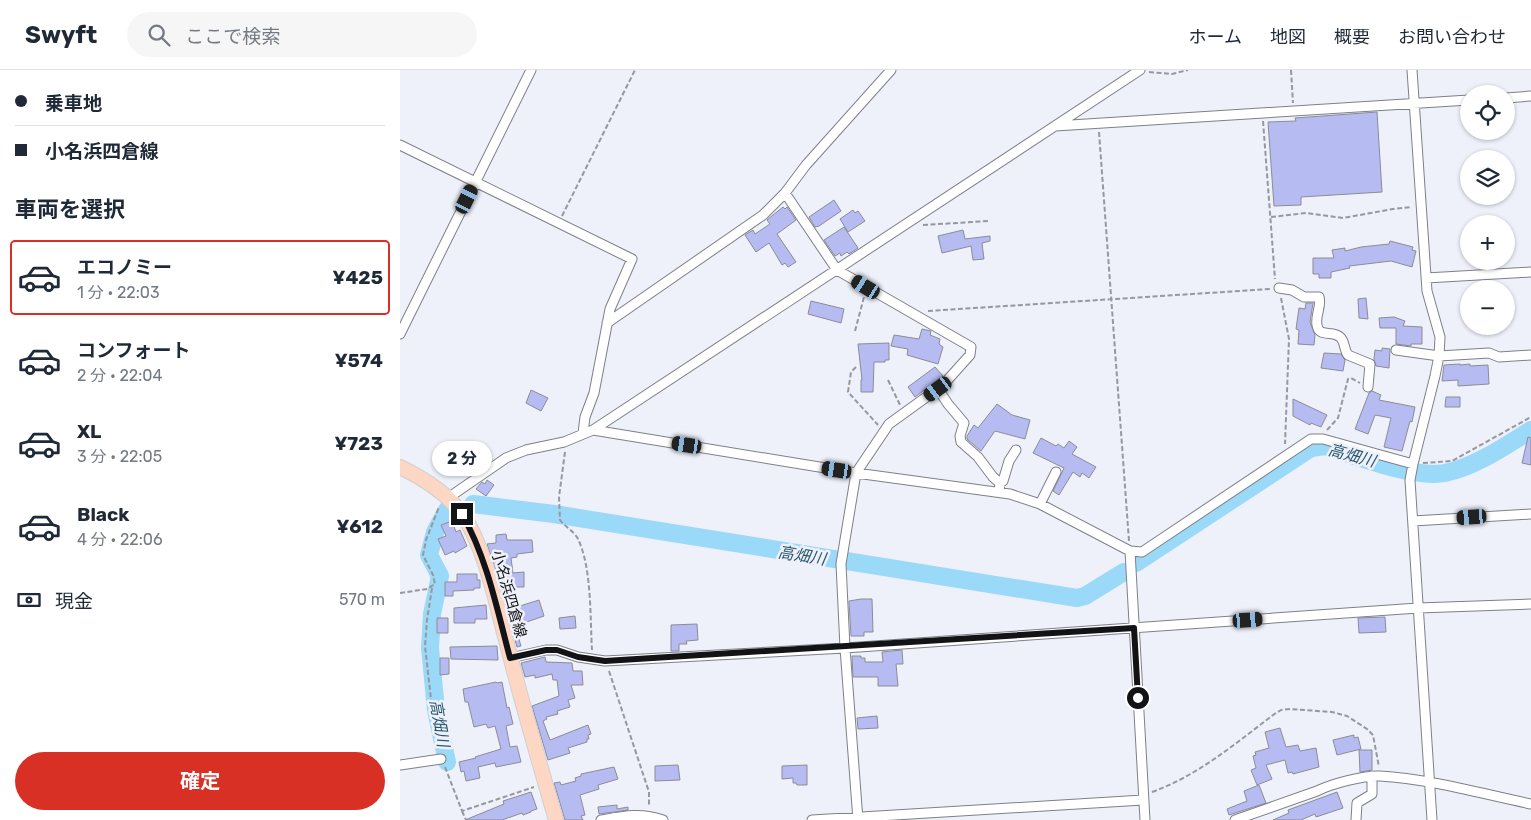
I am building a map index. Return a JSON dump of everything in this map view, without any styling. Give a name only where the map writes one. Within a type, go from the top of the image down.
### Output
[{"type":"main road","name":"小名浜四倉線","points":[[400,467],[448,498],[462,514],[474,536],[496,604],[556,820]]},
{"type":"street","points":[[400,334],[530,70]]},
{"type":"street","points":[[607,323],[763,215],[785,193],[806,165],[891,70]]},
{"type":"street","points":[[1412,70],[1427,291],[1440,337],[1439,356],[1410,480],[1432,820]]},
{"type":"street","points":[[448,498],[506,458],[526,450],[564,442],[594,430],[1139,71]]},
{"type":"street","points":[[1515,97],[1531,96]]},
{"type":"street","points":[[1054,126],[1460,100]]},
{"type":"street","points":[[400,146],[632,259],[610,309],[594,393],[584,417],[583,434]]},
{"type":"street","points":[[785,193],[837,270],[971,347],[970,355],[938,389],[889,424],[856,473],[842,560],[845,648],[858,818]]},
{"type":"street","points":[[1426,278],[1531,272]]},
{"type":"street","points":[[1279,288],[1292,290],[1304,297],[1319,297],[1320,304],[1316,322],[1319,330],[1322,333],[1339,336],[1342,338],[1348,355],[1370,364]]},
{"type":"street","points":[[1396,350],[1439,356],[1489,353],[1499,357],[1531,355]]},
{"type":"street","points":[[1368,387],[1372,352]]},
{"type":"street","points":[[938,389],[964,423],[960,436],[961,442],[978,457],[999,487]]},
{"type":"street","points":[[594,430],[856,473],[999,487],[1040,504],[1130,551],[1142,552],[1311,439],[1317,438],[1412,466]]},
{"type":"street","points":[[999,487],[1003,481],[1009,461],[1016,450]]},
{"type":"street","points":[[1040,504],[1056,472]]},
{"type":"street","points":[[1413,521],[1531,514]]},
{"type":"street","points":[[1130,551],[1145,820]]},
{"type":"street","points":[[510,658],[546,650],[557,650],[578,657],[605,661],[845,648],[1418,608],[1531,604]]},
{"type":"street","points":[[400,765],[442,759]]},
{"type":"street","points":[[1356,820],[1357,803],[1372,794],[1376,776]]},
{"type":"street","points":[[1235,820],[1317,791],[1328,785],[1376,776],[1430,783],[1531,804]]},
{"type":"street","points":[[812,820],[1143,798]]},
{"type":"street","points":[[602,820],[632,814],[649,815],[663,820]]},
{"type":"path","points":[[559,223],[635,70]]},
{"type":"path","points":[[1139,71],[1172,74],[1188,70]]},
{"type":"path","points":[[1291,70],[1294,110]]},
{"type":"path","points":[[1262,112],[1276,283],[1279,288],[1289,339],[1285,456]]},
{"type":"path","points":[[1099,123],[1130,551]]},
{"type":"path","points":[[1271,217],[1306,213],[1343,218],[1393,209],[1421,207]]},
{"type":"path","points":[[910,222],[916,226],[990,221]]},
{"type":"path","points":[[855,332],[866,287]]},
{"type":"path","points":[[910,312],[1279,288]]},
{"type":"path","points":[[856,367],[851,372],[848,392],[883,431]]},
{"type":"path","points":[[1317,438],[1338,418],[1348,379],[1355,380],[1368,387]]},
{"type":"path","points":[[888,380],[904,413]]},
{"type":"path","points":[[1412,466],[1452,461],[1531,417]]},
{"type":"path","points":[[564,442],[566,448],[559,505],[560,520],[578,539],[584,556],[587,575],[592,660]]},
{"type":"path","points":[[448,498],[439,507],[423,549],[423,555],[435,580],[426,620],[425,646],[433,717],[442,759],[453,784],[458,804],[466,820]]},
{"type":"path","points":[[400,593],[432,588]]},
{"type":"path","points":[[605,661],[649,792],[649,815]]},
{"type":"path","points":[[1143,798],[1169,786],[1220,755],[1281,710],[1290,709],[1332,712],[1347,716],[1367,729],[1373,736],[1379,761],[1376,776]]},
{"type":"path","points":[[462,811],[546,783]]},
{"type":"building","points":[[1377,112],[1382,192],[1301,197],[1301,205],[1274,206],[1268,122],[1296,121],[1295,118]]},
{"type":"building","points":[[834,200],[841,211],[815,227],[809,217]]},
{"type":"building","points":[[783,207],[785,209],[787,207],[796,220],[777,234],[796,262],[788,267],[785,263],[782,265],[769,243],[756,252],[745,235],[753,230],[755,234],[770,224],[767,220]]},
{"type":"building","points":[[853,210],[855,213],[858,211],[865,221],[848,232],[840,219]]},
{"type":"building","points":[[844,227],[858,248],[849,254],[847,252],[841,256],[840,253],[835,256],[824,240]]},
{"type":"building","points":[[963,230],[965,239],[990,236],[990,241],[982,243],[984,259],[973,260],[971,246],[942,253],[938,236]]},
{"type":"building","points":[[1390,241],[1413,247],[1412,250],[1416,251],[1412,267],[1391,261],[1349,266],[1350,268],[1331,272],[1331,278],[1319,278],[1319,274],[1313,274],[1313,258],[1334,258],[1332,250],[1345,248],[1345,251],[1389,244]]},
{"type":"building","points":[[1366,298],[1368,319],[1359,318],[1358,299]]},
{"type":"building","points":[[811,301],[844,309],[841,323],[808,314]]},
{"type":"building","points":[[1306,303],[1313,303],[1310,322],[1315,335],[1314,345],[1298,344],[1299,330],[1296,329],[1299,308],[1305,309]]},
{"type":"building","points":[[1394,317],[1405,321],[1403,326],[1422,327],[1422,344],[1411,344],[1411,346],[1396,344],[1396,328],[1380,328],[1379,318]]},
{"type":"building","points":[[922,329],[931,331],[930,335],[940,339],[939,344],[943,347],[938,364],[907,355],[908,349],[891,346],[894,335],[919,339]]},
{"type":"building","points":[[889,343],[889,360],[874,362],[873,392],[861,392],[862,380],[858,344]]},
{"type":"building","points":[[1382,348],[1390,349],[1389,368],[1376,366],[1374,359],[1375,350],[1382,351]]},
{"type":"building","points":[[1324,353],[1341,354],[1345,360],[1343,371],[1321,368]]},
{"type":"building","points":[[1470,364],[1470,366],[1488,365],[1489,384],[1458,386],[1458,380],[1442,381],[1444,365]]},
{"type":"building","points":[[935,367],[943,376],[915,397],[908,387]]},
{"type":"building","points":[[531,390],[548,398],[541,411],[526,403]]},
{"type":"building","points":[[1372,391],[1381,395],[1379,400],[1415,407],[1402,451],[1384,447],[1391,418],[1375,415],[1368,434],[1355,429],[1369,393]]},
{"type":"building","points":[[1446,397],[1460,397],[1460,407],[1445,407]]},
{"type":"building","points":[[1293,399],[1327,415],[1321,427],[1311,423],[1310,425],[1293,416]]},
{"type":"building","points":[[997,404],[1012,415],[1030,420],[1025,439],[995,431],[981,451],[967,439],[967,436],[974,425],[978,428]]},
{"type":"building","points":[[1528,437],[1531,438],[1531,465],[1522,463]]},
{"type":"building","points":[[1041,438],[1064,448],[1069,441],[1077,447],[1072,454],[1096,467],[1089,478],[1082,473],[1080,477],[1073,472],[1059,495],[1053,491],[1064,468],[1033,453]]},
{"type":"building","points":[[487,480],[494,485],[486,496],[476,489],[482,482],[485,484]]},
{"type":"building","points":[[452,521],[456,532],[460,530],[467,546],[455,553],[454,551],[445,555],[438,539],[446,536],[441,525]]},
{"type":"building","points":[[506,534],[507,540],[532,540],[533,552],[517,554],[517,557],[511,558],[513,573],[524,572],[524,587],[510,587],[510,585],[501,587],[487,544],[496,543],[496,535]]},
{"type":"building","points":[[457,574],[477,574],[477,580],[480,580],[480,588],[453,591],[453,596],[445,596],[445,582],[457,582]]},
{"type":"building","points":[[872,599],[873,632],[864,632],[864,636],[851,636],[849,601]]},
{"type":"building","points":[[539,600],[544,616],[515,626],[521,646],[517,647],[507,610]]},
{"type":"building","points":[[486,605],[487,619],[475,619],[475,623],[454,623],[454,608]]},
{"type":"building","points":[[575,616],[576,628],[560,629],[559,618]]},
{"type":"building","points":[[1385,617],[1386,632],[1359,633],[1358,618]]},
{"type":"building","points":[[437,618],[448,618],[448,633],[437,633]]},
{"type":"building","points":[[697,624],[698,640],[686,641],[687,644],[679,644],[679,651],[671,651],[671,625]]},
{"type":"building","points":[[497,646],[498,660],[451,659],[450,647]]},
{"type":"building","points":[[902,650],[903,664],[896,664],[898,686],[878,686],[878,677],[853,677],[852,656],[861,656],[861,658],[865,658],[865,662],[883,662],[882,652]]},
{"type":"building","points":[[545,657],[546,662],[572,663],[573,671],[582,671],[583,685],[571,685],[575,698],[568,700],[570,707],[557,711],[558,714],[546,717],[547,719],[543,721],[550,740],[588,725],[591,734],[588,735],[589,739],[587,739],[587,742],[568,748],[570,753],[548,760],[532,706],[559,696],[557,680],[553,680],[552,674],[535,678],[535,675],[525,677],[521,663]]},
{"type":"building","points":[[440,658],[449,658],[449,674],[440,675]]},
{"type":"building","points":[[502,682],[507,708],[509,707],[513,724],[506,726],[510,747],[517,746],[521,762],[496,767],[495,763],[478,767],[480,778],[466,781],[464,771],[461,772],[459,762],[501,749],[495,726],[488,728],[486,724],[474,727],[468,702],[465,702],[463,689]]},
{"type":"building","points":[[877,716],[878,728],[858,729],[857,718]]},
{"type":"building","points":[[1280,728],[1286,747],[1298,745],[1300,751],[1316,748],[1319,767],[1293,774],[1292,772],[1288,773],[1285,760],[1266,765],[1272,779],[1257,785],[1251,770],[1256,768],[1253,756],[1256,755],[1255,752],[1269,748],[1265,732]]},
{"type":"building","points":[[1354,735],[1354,738],[1358,737],[1361,749],[1337,755],[1333,740]]},
{"type":"building","points":[[1359,750],[1372,750],[1372,770],[1360,772]]},
{"type":"building","points":[[678,765],[680,780],[655,781],[655,766]]},
{"type":"building","points":[[807,765],[807,785],[793,783],[793,778],[782,779],[782,766]]},
{"type":"building","points":[[614,767],[618,779],[598,785],[599,789],[580,795],[585,815],[581,816],[583,820],[565,820],[554,783],[560,782],[561,785],[576,781],[575,778],[581,776],[581,774]]},
{"type":"building","points":[[1259,785],[1266,803],[1229,815],[1227,809],[1247,801],[1244,791]]},
{"type":"building","points":[[531,792],[537,809],[531,812],[502,820],[465,820],[504,804],[503,801]]},
{"type":"building","points":[[1337,792],[1343,808],[1316,817],[1315,814],[1301,820],[1273,820],[1289,813],[1288,810]]},
{"type":"building","points":[[617,805],[617,809],[628,807],[628,810],[599,814],[598,807]]},
{"type":"waterway","name":"高畑川","points":[[1136,563],[1311,448],[1325,446],[1368,461],[1418,473],[1445,473],[1479,461],[1531,430]]},
{"type":"waterway","name":"高畑川","points":[[473,504],[554,514],[1077,598],[1085,596],[1124,572]]},
{"type":"waterway","name":"高畑川","points":[[447,510],[435,532],[429,555],[440,576],[432,614],[430,648],[436,710],[447,762]]},
{"type":"route","points":[[462,514],[482,556],[510,658],[546,650],[557,650],[590,660],[605,661],[845,648],[1134,628],[1138,698]]}]
